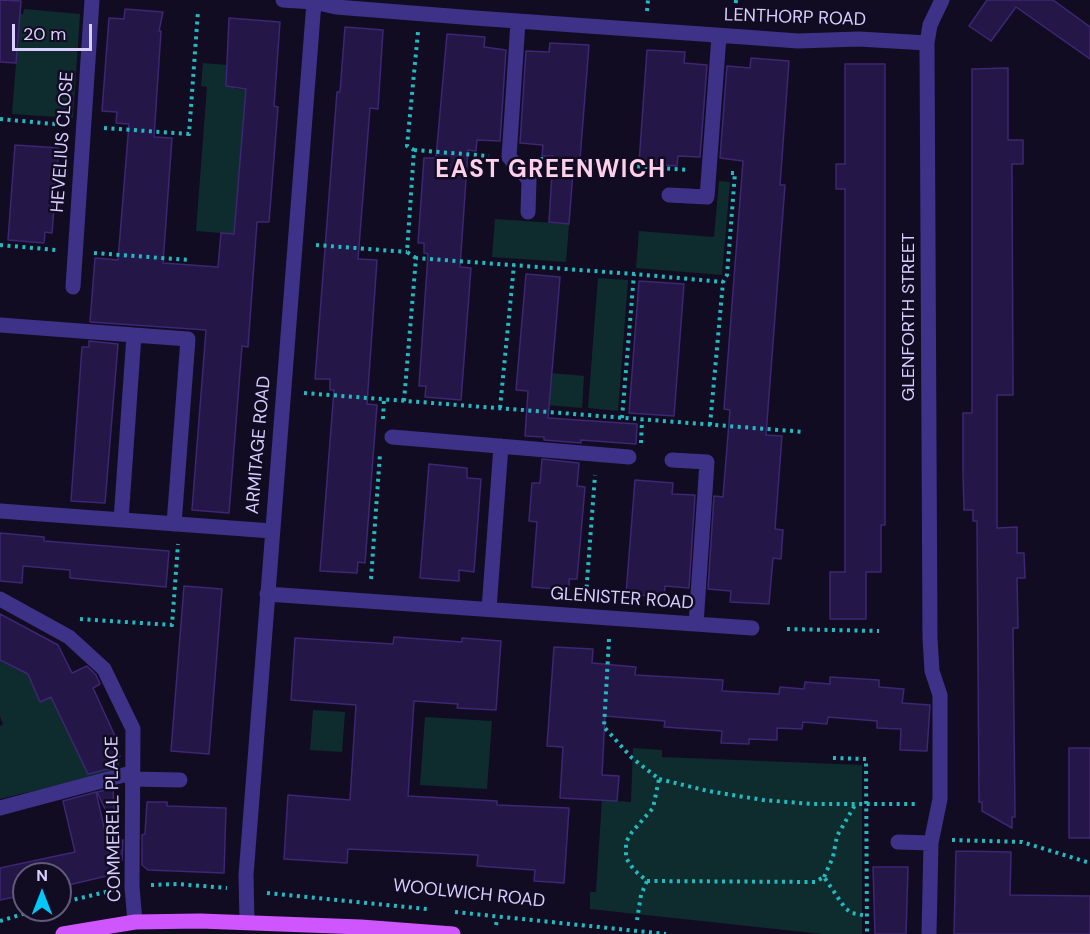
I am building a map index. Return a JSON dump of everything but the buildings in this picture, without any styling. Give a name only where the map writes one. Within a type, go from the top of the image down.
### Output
[{"type":"main road","points":[[63,934],[135,921],[237,926],[361,927],[453,934]]},
{"type":"street","name":"HEVELIUS CLOSE","points":[[73,287],[92,0]]},
{"type":"street","points":[[283,0],[314,2]]},
{"type":"street","name":"GLENFORTH STREET","points":[[928,934],[931,843],[940,804],[940,694],[932,671],[930,638],[927,43],[930,25],[942,0]]},
{"type":"street","name":"LENTHORP ROAD","points":[[314,2],[336,7],[719,36],[798,41],[859,39],[927,43]]},
{"type":"street","name":"ARMITAGE ROAD","points":[[237,926],[246,875],[314,2]]},
{"type":"street","points":[[518,22],[503,157],[529,180],[528,212]]},
{"type":"street","points":[[669,195],[707,197],[719,36]]},
{"type":"street","points":[[0,325],[188,339],[174,524]]},
{"type":"street","points":[[121,520],[134,335]]},
{"type":"street","points":[[385,437],[629,457]]},
{"type":"street","points":[[489,609],[501,446]]},
{"type":"street","points":[[672,460],[707,462],[696,624]]},
{"type":"street","points":[[0,511],[272,531]]},
{"type":"street","name":"GLENISTER ROAD","points":[[267,594],[752,628]]},
{"type":"street","name":"COMMERELL PLACE","points":[[0,599],[69,637],[104,669],[133,729],[132,887],[135,921]]},
{"type":"street","points":[[0,808],[131,776],[180,780]]},
{"type":"street","points":[[898,842],[931,843]]},
{"type":"path","points":[[647,12],[648,0]]},
{"type":"path","points":[[735,18],[736,0]]},
{"type":"path","points":[[103,128],[189,134],[198,11]]},
{"type":"path","points":[[420,13],[407,146],[414,150],[503,157]]},
{"type":"path","points":[[0,119],[72,126]]},
{"type":"path","points":[[407,252],[414,150]]},
{"type":"path","points":[[533,159],[735,173],[727,275],[723,282],[710,425]]},
{"type":"path","points":[[0,245],[62,250]]},
{"type":"path","points":[[316,245],[407,252],[416,258],[723,282]]},
{"type":"path","points":[[87,252],[189,260]]},
{"type":"path","points":[[404,400],[416,258]]},
{"type":"path","points":[[500,408],[514,265]]},
{"type":"path","points":[[622,418],[634,274]]},
{"type":"path","points":[[283,392],[805,432]]},
{"type":"path","points":[[371,579],[385,437],[384,399]]},
{"type":"path","points":[[586,595],[595,475]]},
{"type":"path","points":[[78,619],[172,625],[178,544],[174,524]]},
{"type":"path","points":[[787,629],[879,631]]},
{"type":"path","points":[[609,639],[604,727],[633,758],[659,779],[708,792],[763,800],[855,805],[940,804]]},
{"type":"path","points":[[832,758],[866,759],[867,934]]},
{"type":"path","points":[[659,779],[653,808],[626,842],[626,858],[634,870],[647,881],[815,882],[824,878],[833,857],[837,836],[855,805]]},
{"type":"path","points":[[931,843],[958,840],[1022,842],[1090,863]]},
{"type":"path","points":[[824,878],[845,908],[852,913],[867,916]]},
{"type":"path","points":[[637,920],[641,895],[647,881]]},
{"type":"path","points":[[144,885],[186,885],[230,889]]},
{"type":"path","points":[[72,900],[123,888]]},
{"type":"path","name":"WOOLWICH ROAD","points":[[267,893],[429,909]]},
{"type":"path","name":"WOOLWICH ROAD","points":[[452,911],[666,934]]},
{"type":"green space","points":[[24,9],[80,14],[73,118],[12,114],[20,14],[23,14]]},
{"type":"green space","points":[[203,63],[228,65],[236,89],[270,91],[256,236],[196,231],[207,87],[201,86]]},
{"type":"green space","points":[[719,181],[730,182],[722,275],[636,268],[639,231],[714,237]]},
{"type":"green space","points":[[495,219],[569,224],[566,262],[492,257]]},
{"type":"green space","points":[[598,278],[628,280],[618,411],[588,408]]},
{"type":"green space","points":[[551,373],[584,376],[582,408],[546,405]]},
{"type":"green space","points":[[0,660],[28,674],[40,701],[51,697],[86,770],[120,756],[119,767],[114,772],[0,799],[0,726],[3,724],[0,717]]},
{"type":"green space","points":[[313,710],[345,712],[342,752],[310,750]]},
{"type":"green space","points":[[425,717],[492,721],[487,789],[420,785]]},
{"type":"green space","points":[[633,748],[662,750],[662,757],[862,765],[862,934],[822,934],[590,909],[590,892],[596,892],[602,800],[631,802]]},
{"type":"district","name":"EAST GREENWICH","points":[[551,171]]}]
